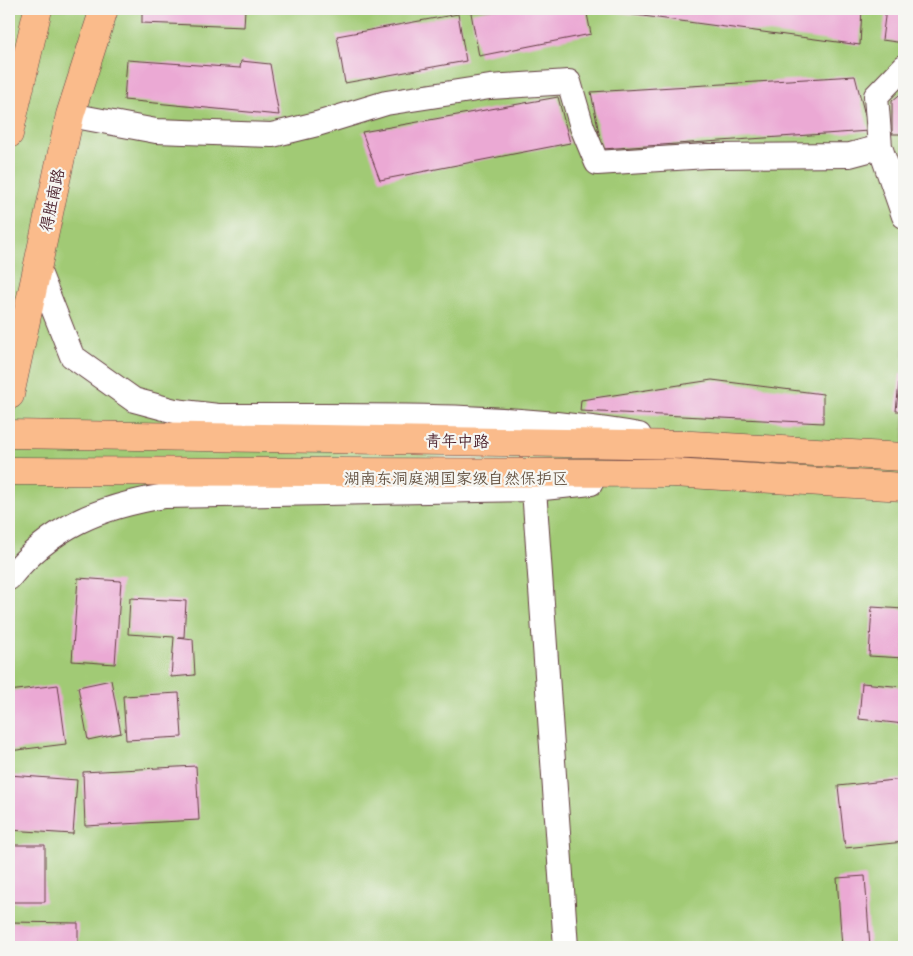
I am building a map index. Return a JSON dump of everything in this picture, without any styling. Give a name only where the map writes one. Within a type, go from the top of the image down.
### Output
[{"type":"main road","points":[[9,134],[38,9]]},
{"type":"main road","name":"得胜南路","points":[[10,395],[70,115],[104,9]]},
{"type":"main road","name":"青年中路","points":[[9,434],[692,445],[904,457]]},
{"type":"main road","name":"青年中路","points":[[9,471],[673,473],[904,487]]},
{"type":"street","points":[[904,67],[876,96],[880,147],[904,216]]},
{"type":"street","points":[[70,115],[156,131],[272,135],[317,124],[386,103],[490,87],[569,82],[582,127],[597,163],[707,156],[850,155],[880,147]]},
{"type":"street","points":[[37,267],[72,356],[134,400],[175,411],[218,416],[498,418],[594,427],[692,445]]},
{"type":"street","points":[[9,578],[48,538],[78,521],[129,502],[165,496],[534,490],[673,473]]},
{"type":"street","points":[[534,490],[566,947]]},
{"type":"green space","name":"湖南东洞庭湖国家级自然保护区","points":[[9,9],[904,9],[904,947],[9,947]]},
{"type":"building","points":[[142,9],[245,9],[244,27],[142,23]]},
{"type":"building","points":[[494,9],[586,9],[591,34],[479,56],[471,13]]},
{"type":"building","points":[[614,9],[862,9],[860,45],[613,12]]},
{"type":"building","points":[[886,9],[904,9],[904,43],[882,40]]},
{"type":"building","points":[[458,14],[466,61],[345,83],[337,36]]},
{"type":"building","points":[[127,60],[240,68],[241,61],[270,64],[279,115],[124,100]]},
{"type":"building","points":[[855,76],[869,131],[602,149],[591,92]]},
{"type":"building","points":[[904,91],[904,134],[892,134],[892,101]]},
{"type":"building","points":[[558,97],[570,143],[380,180],[362,132]]},
{"type":"building","points":[[900,374],[904,374],[904,411],[896,411]]},
{"type":"building","points":[[712,380],[823,394],[823,423],[580,411],[581,400]]},
{"type":"building","points":[[78,578],[121,581],[115,664],[72,661]]},
{"type":"building","points":[[130,598],[186,601],[184,637],[178,637],[193,639],[195,675],[171,677],[174,637],[128,634]]},
{"type":"building","points":[[872,607],[904,609],[904,658],[869,656]]},
{"type":"building","points":[[111,680],[121,733],[88,740],[78,687]]},
{"type":"building","points":[[862,683],[904,687],[904,724],[859,719]]},
{"type":"building","points":[[58,685],[66,744],[9,751],[9,691]]},
{"type":"building","points":[[179,693],[182,737],[126,740],[123,696]]},
{"type":"building","points":[[196,766],[199,820],[85,826],[83,772]]},
{"type":"building","points":[[9,775],[77,780],[73,834],[9,830]]},
{"type":"building","points":[[904,779],[904,842],[845,848],[838,786]]},
{"type":"building","points":[[9,845],[45,845],[45,902],[9,902]]},
{"type":"building","points":[[865,876],[870,947],[842,947],[837,878]]},
{"type":"building","points":[[9,922],[78,923],[78,947],[9,947]]}]
